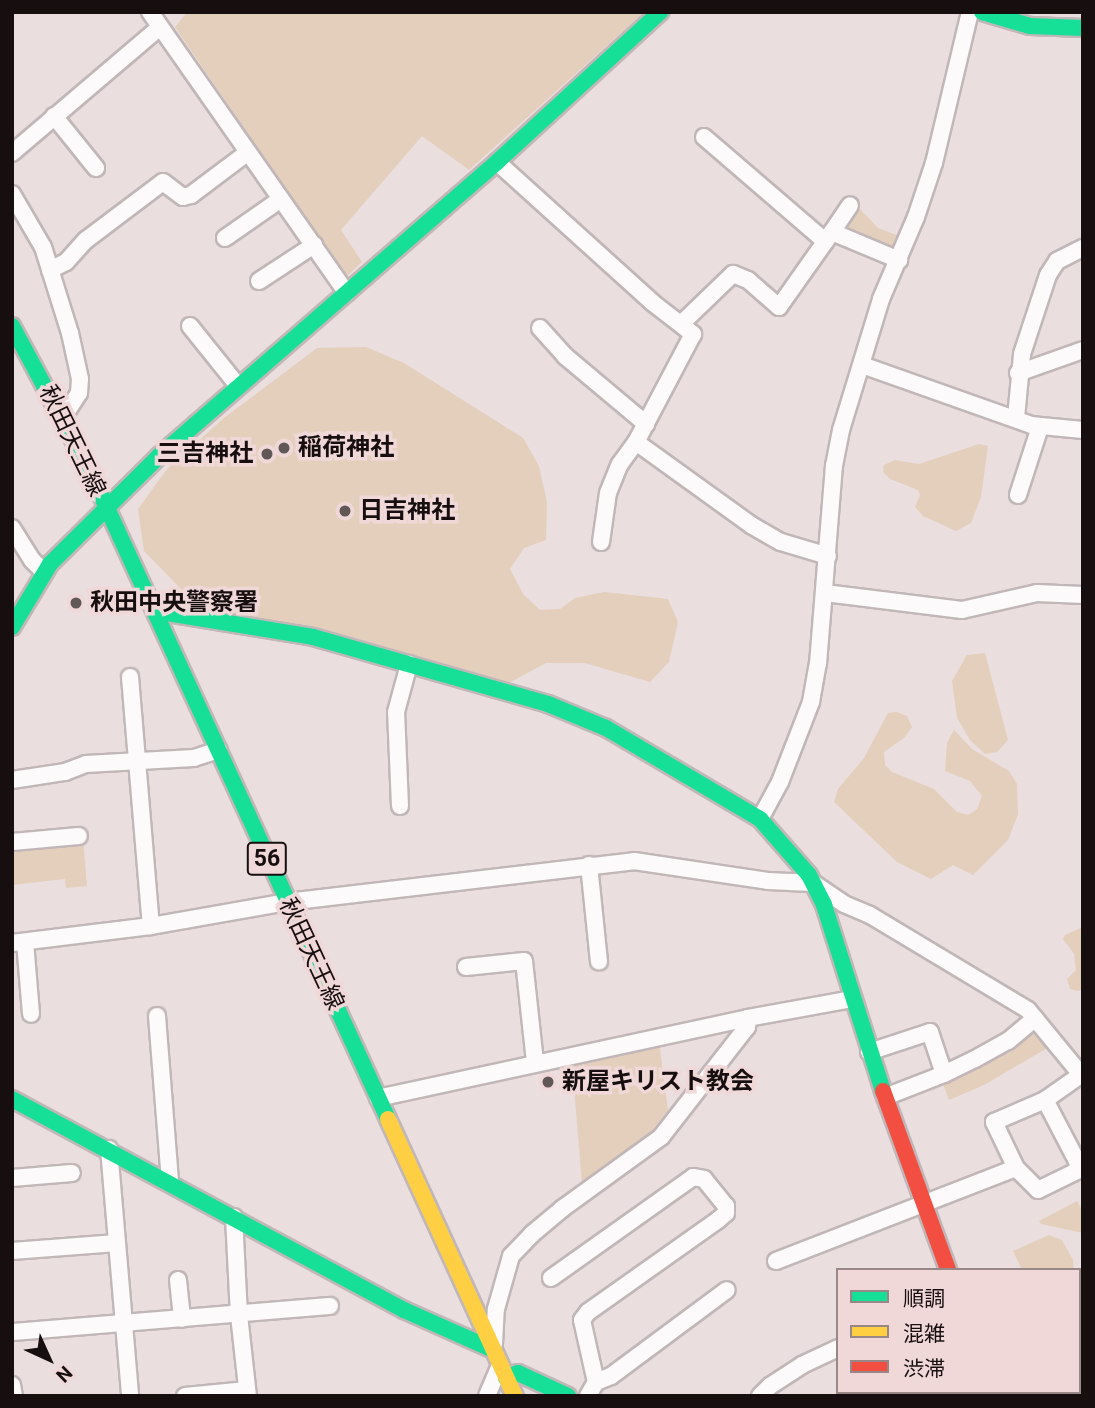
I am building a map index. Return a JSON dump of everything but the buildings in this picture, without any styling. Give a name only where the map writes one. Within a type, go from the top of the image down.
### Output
[{"type":"street","points":[[150,12],[347,293]]},
{"type":"street","points":[[12,627],[44,572],[159,456],[497,162],[660,12]]},
{"type":"street","points":[[760,819],[780,782],[811,702],[825,593],[834,467],[841,430],[881,299],[899,260],[934,163],[970,12]]},
{"type":"street","points":[[982,12],[1030,26],[1083,28]]},
{"type":"street","points":[[12,153],[160,27]]},
{"type":"street","points":[[54,116],[96,168]]},
{"type":"street","points":[[704,137],[828,236],[899,260]]},
{"type":"street","points":[[50,270],[66,262],[86,240],[163,183],[183,197],[191,195],[248,152]]},
{"type":"street","points":[[497,162],[653,303],[693,334],[636,442],[620,464],[608,493],[601,542]]},
{"type":"street","points":[[12,194],[43,247],[70,333],[80,379],[79,393],[63,418]]},
{"type":"street","points":[[225,237],[281,199]]},
{"type":"street","points":[[682,323],[733,274],[748,280],[779,307],[850,205]]},
{"type":"street","points":[[259,281],[313,245]]},
{"type":"street","points":[[1016,418],[1018,373],[1048,275],[1057,261],[1083,248]]},
{"type":"street","points":[[190,326],[238,386]]},
{"type":"street","points":[[540,328],[565,356],[646,424]]},
{"type":"street","name":"秋田天王線","points":[[13,331],[63,418],[155,611],[515,1396]]},
{"type":"street","points":[[1018,373],[1083,350]]},
{"type":"street","points":[[862,365],[1040,427],[1083,430]]},
{"type":"street","points":[[1018,495],[1040,427]]},
{"type":"street","points":[[636,442],[751,525],[781,541],[828,556]]},
{"type":"street","points":[[12,528],[32,560],[44,572]]},
{"type":"street","points":[[825,593],[962,610],[1037,593],[1083,595]]},
{"type":"street","points":[[155,611],[313,637],[548,704],[606,728],[760,819],[788,848],[813,883],[824,905],[869,1052],[947,1268]]},
{"type":"street","points":[[400,806],[396,712],[409,664]]},
{"type":"street","points":[[130,677],[151,926]]},
{"type":"street","points":[[12,780],[65,772],[86,764],[194,758],[219,750]]},
{"type":"street","points":[[12,842],[79,836]]},
{"type":"street","points":[[31,1014],[19,943],[151,926],[287,902],[634,861],[768,881],[813,883],[953,968],[1006,995],[1035,1017],[1081,1077],[1045,1100],[994,1122],[1016,1168],[1038,1190],[1077,1171],[1078,1163],[1045,1100]]},
{"type":"street","points":[[589,865],[598,961]]},
{"type":"street","points":[[466,967],[524,961],[535,1063]]},
{"type":"street","points":[[378,1098],[748,1018],[853,999]]},
{"type":"street","points":[[157,1016],[170,1182]]},
{"type":"street","points":[[885,1097],[944,1074],[1008,1041],[1035,1017]]},
{"type":"street","points":[[487,1396],[500,1364],[496,1309],[512,1256],[532,1234],[563,1208],[661,1137],[747,1027],[748,1018]]},
{"type":"street","points":[[869,1052],[929,1032],[944,1074]]},
{"type":"street","points":[[12,1099],[170,1182],[500,1364],[568,1396]]},
{"type":"street","points":[[109,1149],[130,1396]]},
{"type":"street","points":[[776,1261],[1016,1168]]},
{"type":"street","points":[[12,1178],[72,1173]]},
{"type":"street","points":[[551,1278],[693,1177],[704,1179],[726,1206],[726,1213],[588,1312],[582,1320],[592,1389],[727,1290]]},
{"type":"street","points":[[185,1396],[248,1393],[239,1315],[234,1217]]},
{"type":"street","points":[[12,1251],[117,1243]]},
{"type":"street","points":[[178,1280],[182,1319]]},
{"type":"street","points":[[12,1332],[330,1306]]},
{"type":"street","points":[[760,1396],[770,1386],[802,1366],[836,1349]]},
{"type":"street","points":[[12,1385],[14,1396]]},
{"type":"shaded area","points":[[187,12],[644,12],[469,170],[422,136],[341,230],[362,262],[346,277],[175,27]]},
{"type":"shaded area","points":[[859,208],[878,228],[899,236],[892,248],[847,232],[844,225]]},
{"type":"shaded area","points":[[366,347],[404,363],[523,438],[539,466],[547,502],[546,540],[524,548],[510,569],[523,594],[540,610],[560,609],[575,598],[604,592],[668,599],[678,622],[669,662],[650,682],[585,663],[546,663],[505,685],[222,612],[184,592],[144,551],[138,509],[167,469],[224,418],[317,348]]},
{"type":"shaded area","points":[[979,444],[988,446],[981,497],[971,523],[956,531],[923,516],[915,507],[920,495],[918,490],[890,479],[883,472],[884,465],[895,460],[919,464]]},
{"type":"shaded area","points":[[985,653],[1008,740],[997,752],[985,754],[970,740],[957,718],[952,681],[967,655]]},
{"type":"shaded area","points":[[897,712],[907,716],[912,727],[904,738],[884,752],[885,765],[892,772],[934,789],[957,812],[968,815],[977,809],[982,796],[970,781],[945,771],[947,743],[954,730],[972,749],[1009,771],[1017,784],[1018,814],[1008,840],[973,875],[953,865],[931,879],[897,862],[834,802],[838,789],[864,758],[888,713]]},
{"type":"shaded area","points":[[83,839],[87,886],[66,888],[65,879],[12,885],[12,846]]},
{"type":"shaded area","points":[[1083,927],[1083,989],[1078,991],[1070,989],[1067,979],[1076,970],[1074,954],[1063,939],[1065,935]]},
{"type":"shaded area","points":[[1032,1028],[1049,1047],[984,1085],[949,1100],[941,1079]]},
{"type":"shaded area","points":[[659,1041],[668,1110],[643,1142],[582,1184],[572,1062]]},
{"type":"shaded area","points":[[1077,1201],[1083,1212],[1083,1233],[1041,1224],[1039,1221]]},
{"type":"shaded area","points":[[1049,1235],[1062,1240],[1073,1260],[1074,1268],[1021,1268],[1013,1251]]},
{"type":"traffic: fast","points":[[12,627],[50,564],[159,456],[497,162],[660,12]]},
{"type":"traffic: fast","points":[[982,12],[1030,26],[1083,28]]},
{"type":"traffic: fast","points":[[12,326],[90,471],[388,1119]]},
{"type":"traffic: fast","points":[[155,611],[313,637],[548,704],[606,728],[760,819],[809,875],[824,905],[883,1091]]},
{"type":"traffic: fast","points":[[12,1099],[404,1310],[494,1350]]},
{"type":"traffic: fast","points":[[506,1378],[518,1373],[568,1396]]},
{"type":"traffic: slow","points":[[388,1119],[515,1396]]},
{"type":"traffic: jam","points":[[883,1091],[947,1268]]},
{"type":"place","name":"稲荷神社","points":[[284,448]]},
{"type":"place","name":"三吉神社","points":[[267,454]]},
{"type":"place","name":"日吉神社","points":[[345,511]]},
{"type":"place","name":"秋田中央警察署","points":[[76,603]]},
{"type":"place","name":"新屋キリスト教会","points":[[548,1082]]}]
